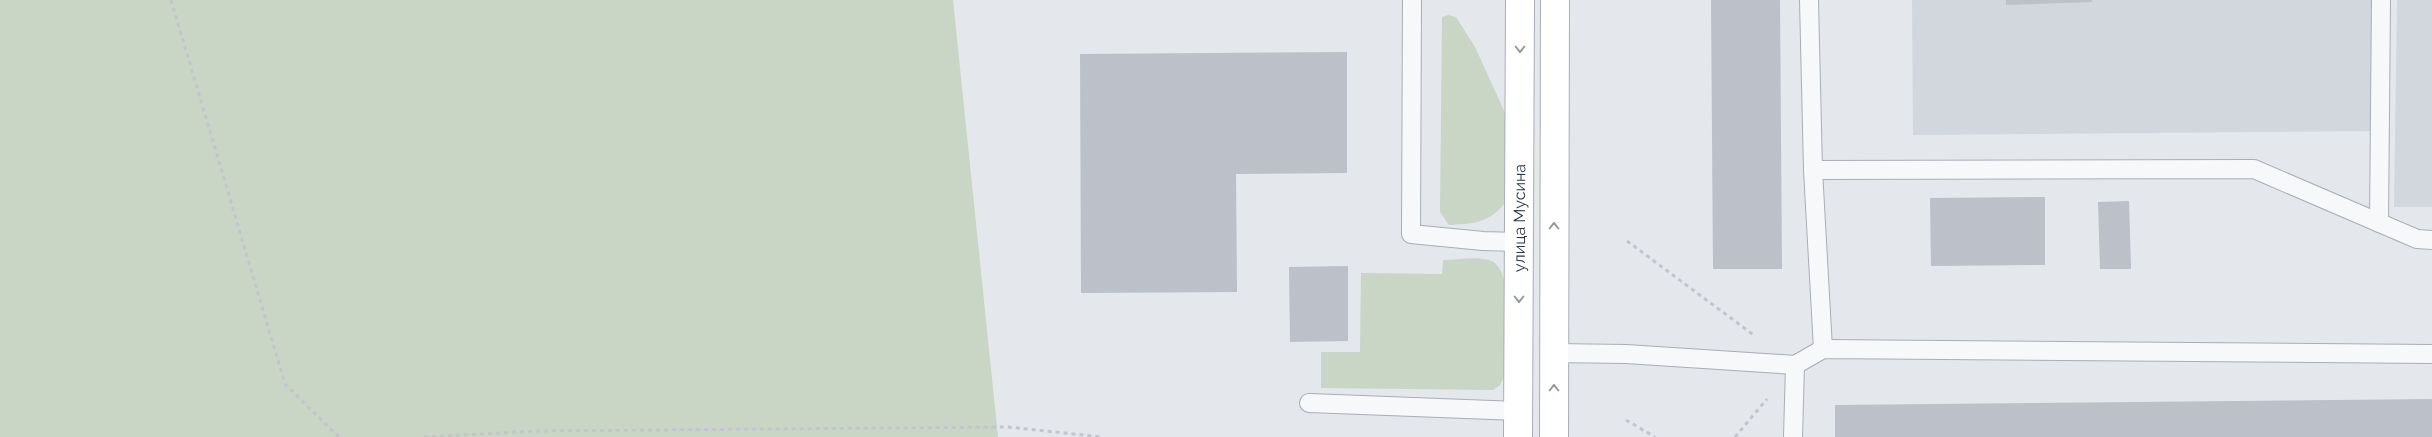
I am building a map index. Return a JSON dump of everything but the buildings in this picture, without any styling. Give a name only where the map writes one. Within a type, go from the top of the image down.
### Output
[{"type":"street","name":"улица Мусина","points":[[1518,424],[1519,0]]},
{"type":"street","points":[[1554,437],[1555,0]]},
{"type":"lane","points":[[1412,0],[1411,234],[1483,241],[1519,242]]},
{"type":"lane","points":[[1809,0],[1813,170],[1823,349]]},
{"type":"lane","points":[[2379,223],[2381,0]]},
{"type":"lane","points":[[1813,170],[2254,169],[2416,240],[2432,240]]},
{"type":"lane","points":[[1554,353],[1626,354],[1795,365],[1823,349],[2432,354]]},
{"type":"lane","points":[[1793,437],[1795,365]]},
{"type":"lane","points":[[1309,403],[1518,424]]},
{"type":"path","points":[[171,0],[285,384],[339,437]]},
{"type":"path","points":[[1626,420],[1655,437]]},
{"type":"path","points":[[424,437],[536,432],[1008,427],[1102,437]]},
{"type":"shaded area","points":[[1912,0],[2373,0],[2374,131],[1913,135]]},
{"type":"shaded area","points":[[2397,0],[2432,0],[2432,207],[2394,207]]},
{"type":"green space","points":[[0,0],[953,0],[998,437],[0,437]]},
{"type":"green space","points":[[1448,15],[1456,17],[1475,47],[1506,115],[1504,204],[1486,219],[1465,224],[1449,225],[1440,212],[1442,17]]},
{"type":"green space","points":[[1484,259],[1498,266],[1507,293],[1508,310],[1506,373],[1500,385],[1493,390],[1321,388],[1321,352],[1360,352],[1361,273],[1442,274],[1443,260]]}]
